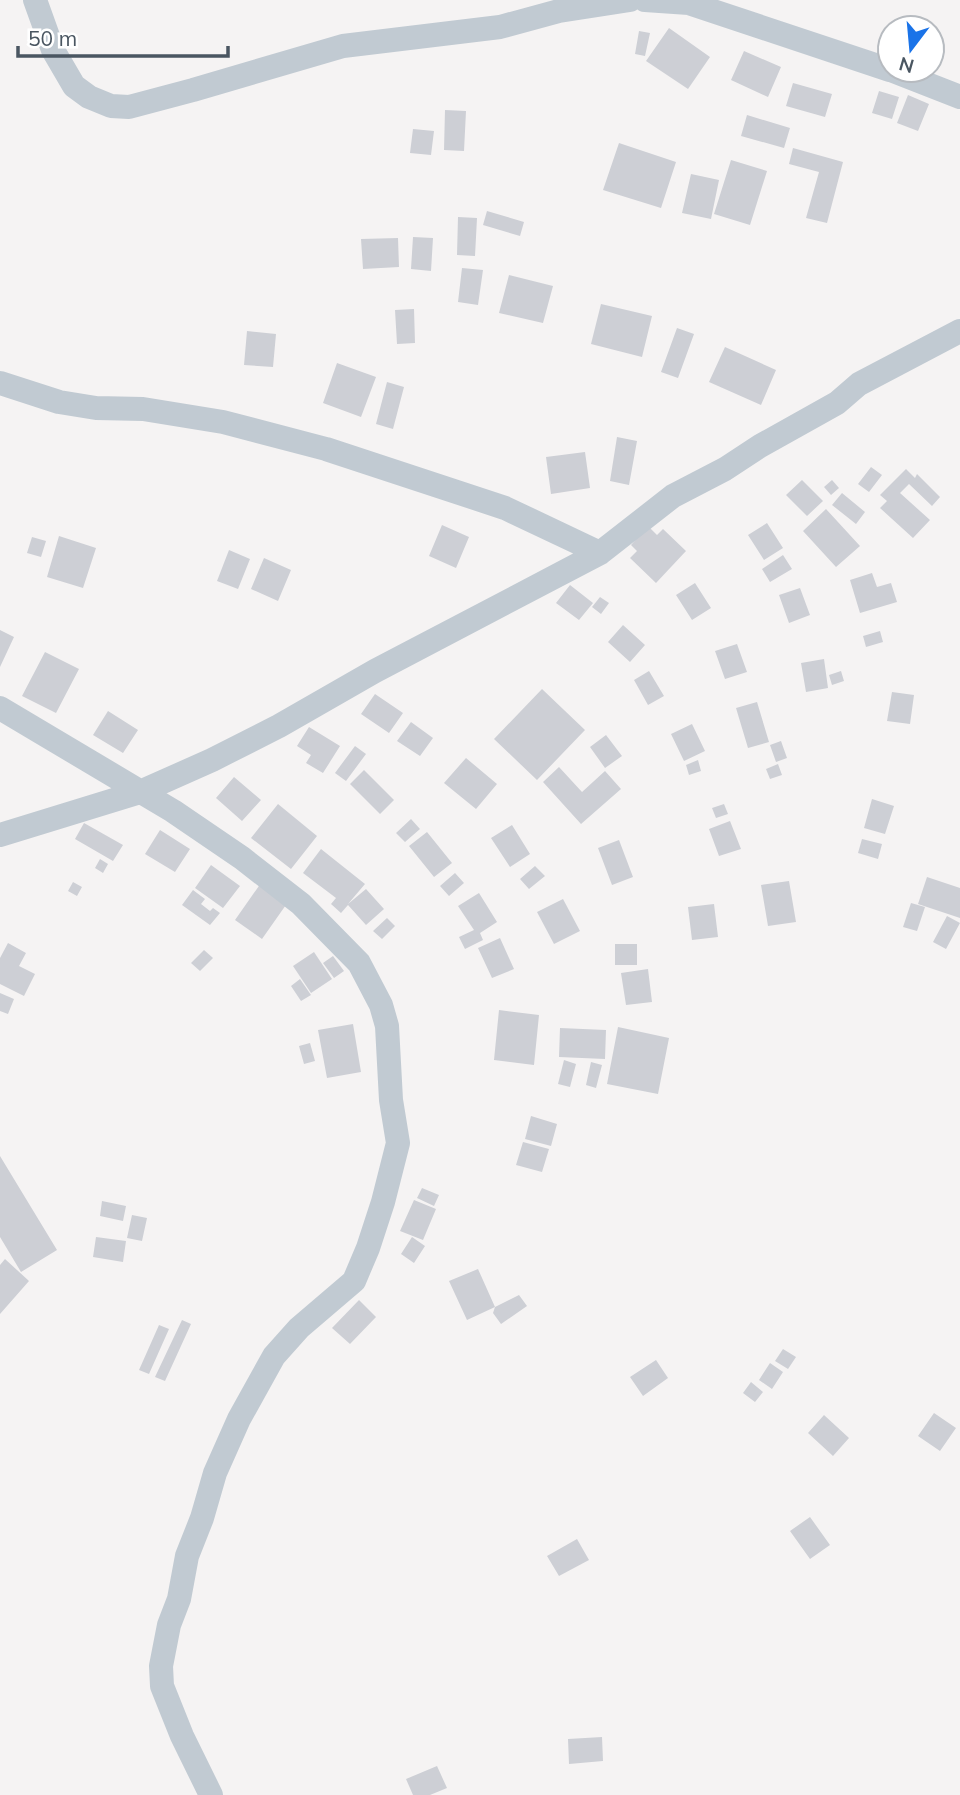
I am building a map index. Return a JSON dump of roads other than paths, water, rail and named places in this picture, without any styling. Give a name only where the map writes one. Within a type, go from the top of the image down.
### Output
[{"type":"street","points":[[35,0],[53,50],[74,86],[89,97],[111,106],[129,107],[343,46],[500,27],[559,11],[630,0]]},
{"type":"street","points":[[645,0],[689,3],[876,65]]},
{"type":"street","points":[[927,84],[960,97]]},
{"type":"street","points":[[0,835],[140,792],[279,726],[375,671],[600,553],[673,496],[725,469],[837,403],[859,384],[960,331]]},
{"type":"street","points":[[0,383],[59,402],[96,408],[143,409],[223,422],[326,449],[505,508],[600,553]]},
{"type":"street","points":[[0,708],[140,792],[242,858],[301,904],[359,963],[382,1005],[387,1026],[391,1100],[398,1143],[368,1248],[354,1281],[299,1328],[274,1356],[239,1419],[215,1473],[187,1556],[179,1599],[169,1625],[161,1666],[163,1685],[182,1736],[211,1795]]}]
